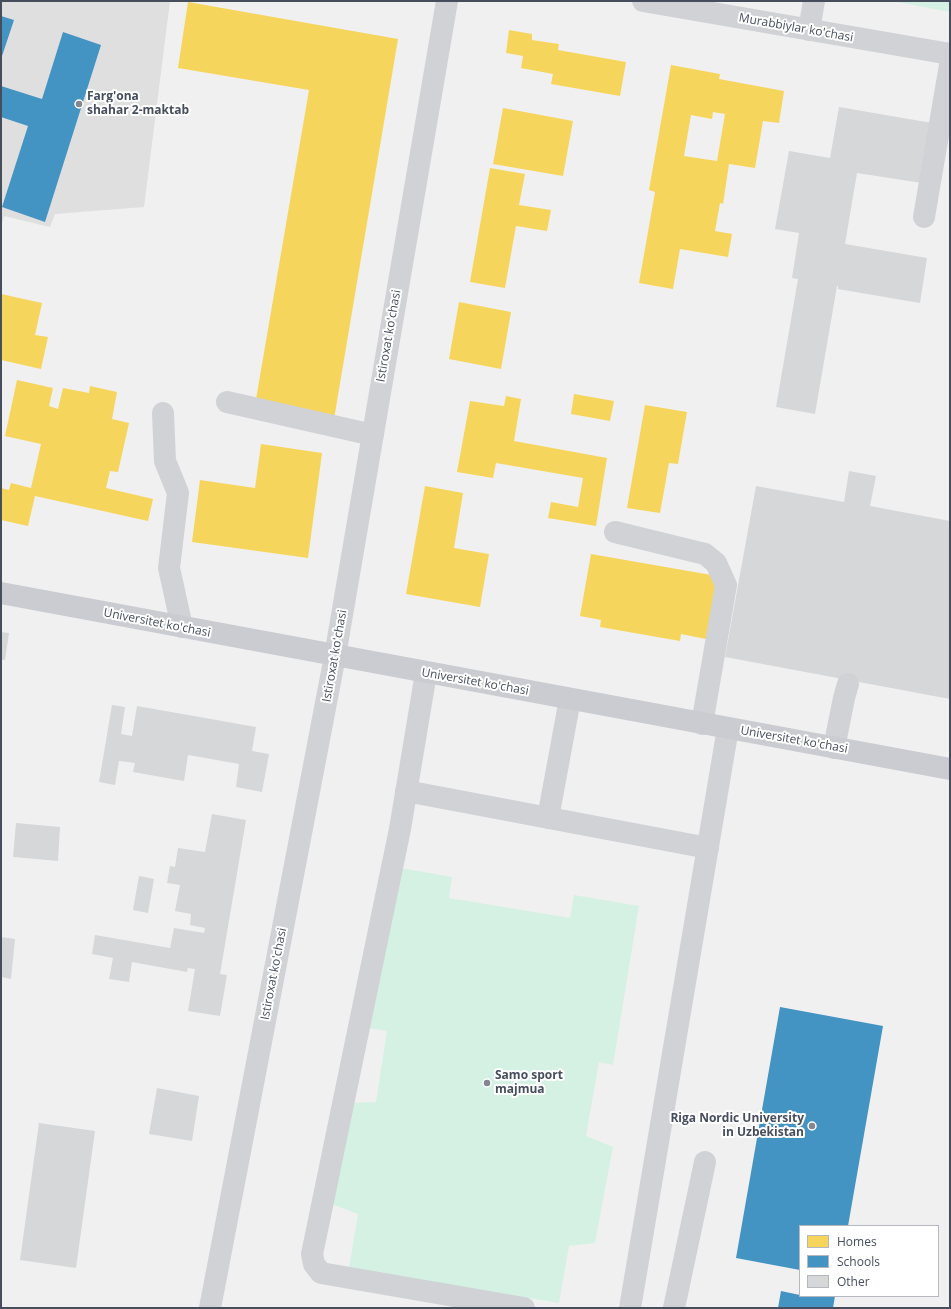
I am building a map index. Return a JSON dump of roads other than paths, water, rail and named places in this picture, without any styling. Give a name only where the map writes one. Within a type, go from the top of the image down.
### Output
[{"type":"main road","name":"Universitet ko'chasi","points":[[1,593],[950,769]]},
{"type":"street","name":"Istiroxat koʻchasi","points":[[210,1308],[335,656],[447,1]]},
{"type":"street","name":"Murabbiylar ko'chasi","points":[[643,1],[950,54]]},
{"type":"street","points":[[809,30],[814,1]]},
{"type":"street","points":[[924,217],[946,114],[950,65]]},
{"type":"street","points":[[227,402],[372,435]]},
{"type":"street","points":[[163,413],[165,461],[178,493],[169,568],[182,627]]},
{"type":"street","points":[[615,532],[705,554],[716,563],[726,585],[702,724]]},
{"type":"street","points":[[426,673],[395,852],[312,1254],[314,1264],[321,1273],[524,1308]]},
{"type":"street","points":[[834,748],[848,684]]},
{"type":"street","points":[[548,818],[570,699]]},
{"type":"street","points":[[630,1308],[728,728]]},
{"type":"street","points":[[406,792],[708,848]]},
{"type":"street","points":[[674,1308],[705,1162]]},
{"type":"place","name":"Farg'ona shahar 2-maktab","points":[[79,104]]},
{"type":"place","name":"Samo sport majmua","points":[[487,1083]]},
{"type":"place","name":"Riga Nordic University in Uzbekistan","points":[[812,1126]]}]
